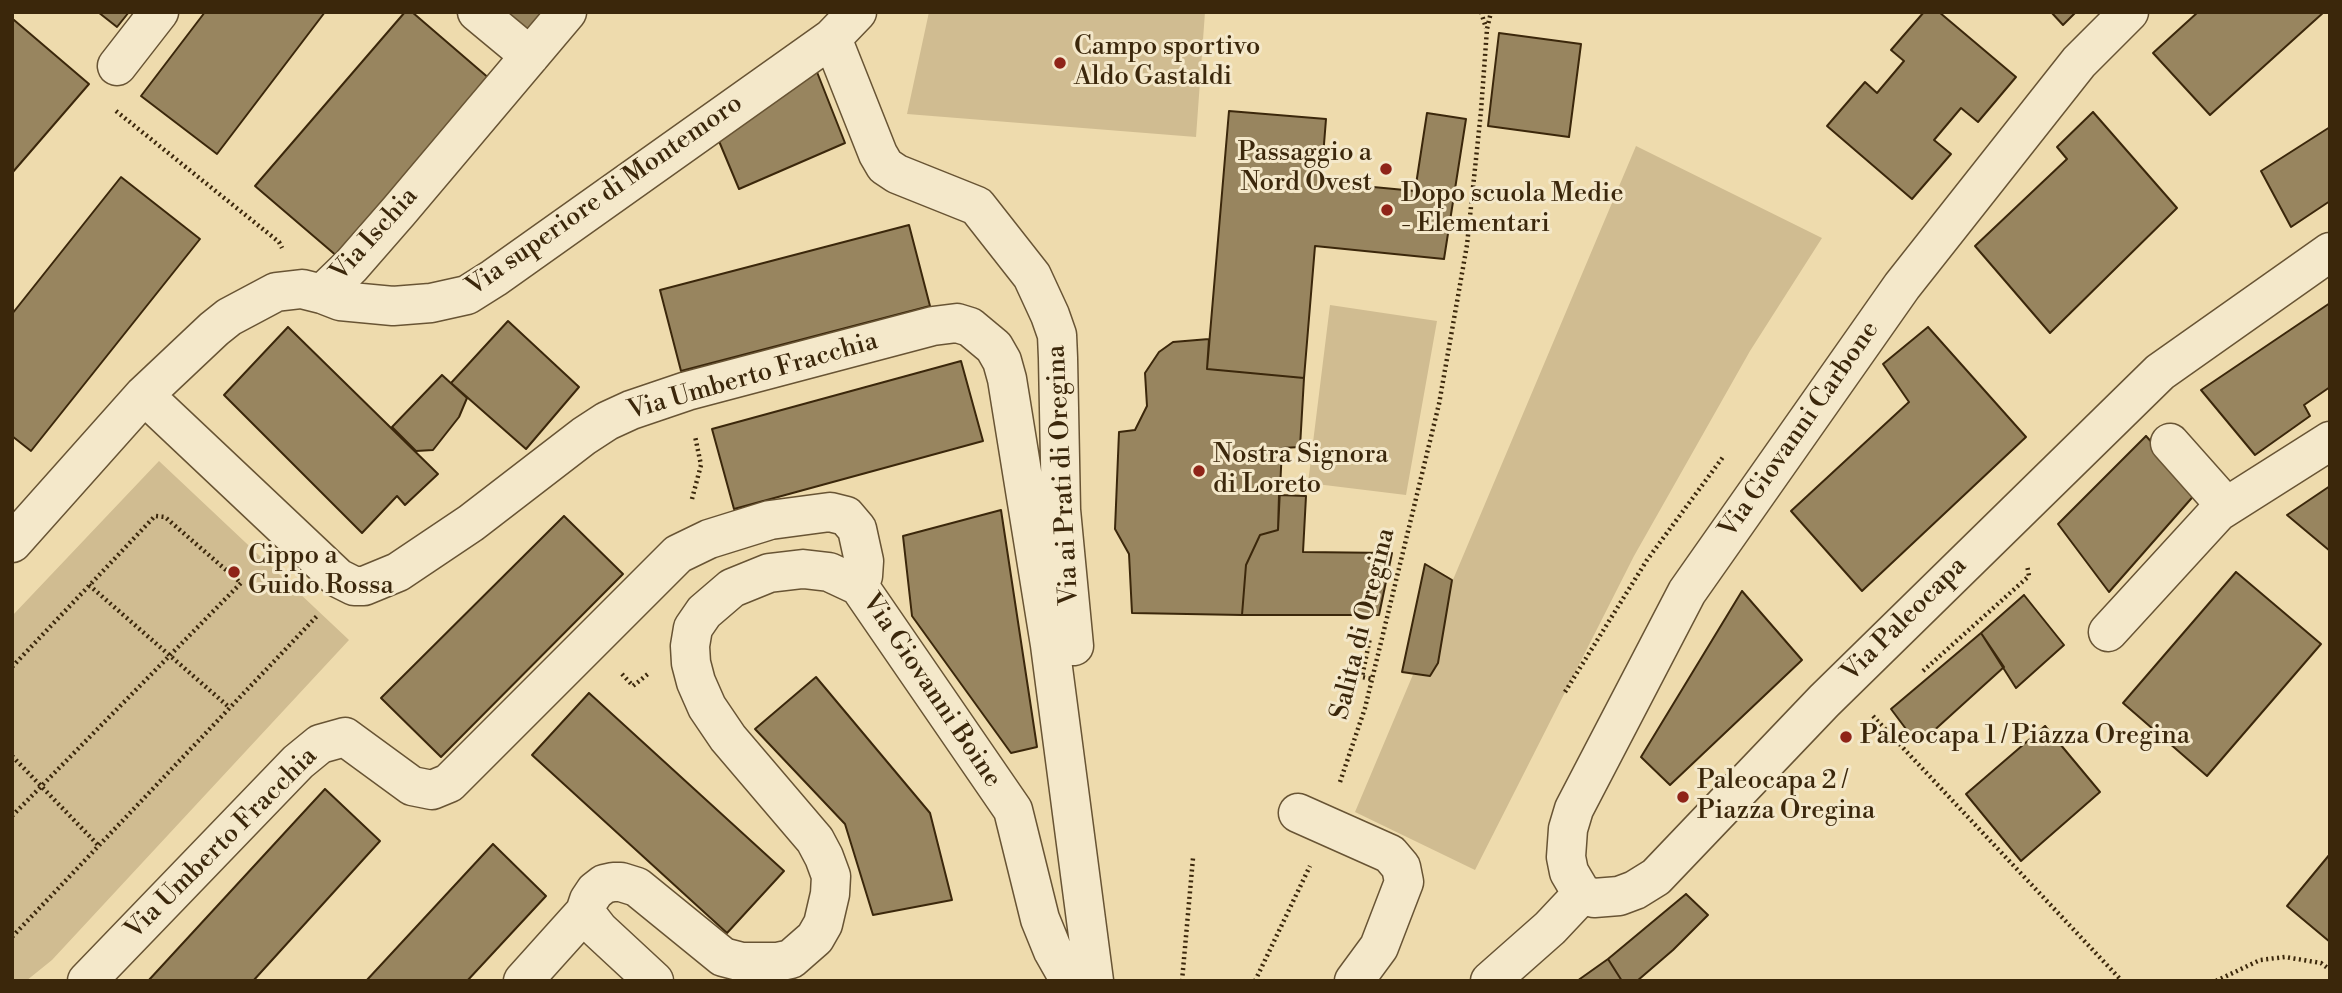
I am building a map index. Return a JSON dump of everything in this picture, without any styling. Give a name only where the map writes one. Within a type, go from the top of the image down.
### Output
[{"type":"street","points":[[117,66],[159,12]]},
{"type":"street","points":[[477,12],[530,56]]},
{"type":"street","name":"Via Ischia","points":[[144,395],[171,367],[229,317],[265,297],[306,292],[351,266],[566,12]]},
{"type":"street","name":"Via Giovanni Carbone","points":[[1582,894],[1569,872],[1566,858],[1567,830],[1574,809],[1687,592],[1902,286],[2079,62],[2129,12]]},
{"type":"street","name":"Via superiore di Montemoro","points":[[306,292],[340,301],[393,306],[431,303],[467,295],[844,25]]},
{"type":"street","name":"Via ai Prati di Oregina","points":[[844,25],[878,154],[885,166],[897,174],[977,206],[1032,276],[1057,335],[1061,510],[1077,668],[1106,893],[1102,922],[1085,972]]},
{"type":"street","name":"Via Paleocapa","points":[[1582,894],[1594,898],[1619,896],[1656,877],[1824,701],[2160,372],[2330,251]]},
{"type":"street","name":"Via Umberto Fracchia","points":[[354,586],[364,586],[398,572],[471,523],[607,421],[641,406],[687,391],[950,323],[970,327],[994,346],[1005,369],[1010,392],[1050,645],[1085,972]]},
{"type":"street","points":[[12,543],[144,395],[338,578],[354,586]]},
{"type":"street","points":[[2108,632],[2218,512],[2330,441]]},
{"type":"street","points":[[2170,443],[2226,506]]},
{"type":"street","name":"Via Umberto Fracchia","points":[[87,981],[298,762],[320,744],[345,737],[412,786],[432,790],[449,783],[678,554],[709,539],[770,520],[830,512],[846,516],[857,529],[864,561],[859,586]]},
{"type":"street","name":"Via Giovanni Boine","points":[[690,646],[694,628],[704,612],[732,588],[757,576],[792,570],[820,570],[839,575],[859,586],[1013,810],[1040,919],[1085,972]]},
{"type":"street","points":[[523,981],[585,912],[589,900],[604,884],[612,881],[628,883],[644,893],[723,957],[760,963],[791,959],[815,938],[823,924],[831,876],[824,857],[815,840],[728,738],[707,707],[696,682],[690,646]]},
{"type":"street","points":[[1312,820],[1390,854],[1401,867],[1404,881],[1379,947],[1354,981]]},
{"type":"street","points":[[1490,981],[1550,928],[1582,894]]},
{"type":"street","points":[[585,912],[599,930],[654,981]]},
{"type":"path","points":[[1481,12],[1487,29]]},
{"type":"path","name":"Salita di Oregina","points":[[1255,981],[1318,848],[1312,820],[1365,708],[1439,404],[1462,271],[1491,12]]},
{"type":"path","points":[[117,66],[96,94],[279,243],[306,292]]},
{"type":"path","points":[[678,554],[701,465],[687,391]]},
{"type":"path","points":[[12,667],[155,516],[166,517],[241,583],[12,816]]},
{"type":"path","points":[[1915,678],[2029,576],[2025,554]]},
{"type":"path","points":[[89,585],[230,708]]},
{"type":"path","points":[[12,937],[320,613],[354,586]]},
{"type":"path","points":[[1356,640],[1370,638],[1362,677],[1372,679]]},
{"type":"path","points":[[589,641],[633,686],[668,656],[690,646]]},
{"type":"path","points":[[1873,716],[2122,981]]},
{"type":"path","points":[[12,756],[99,846]]},
{"type":"path","points":[[1182,981],[1193,858]]},
{"type":"path","points":[[2216,981],[2260,960],[2286,957],[2321,963],[2330,970]]},
{"type":"shaded area","name":"Campo sportivo Aldo Gastaldi","points":[[929,12],[1205,12],[1196,137],[907,114]]},
{"type":"shaded area","points":[[1636,146],[1822,238],[1750,351],[1634,556],[1475,870],[1355,812]]},
{"type":"shaded area","points":[[1330,305],[1437,321],[1406,495],[1308,483]]},
{"type":"shaded area","points":[[159,461],[349,640],[52,960],[26,981],[12,981],[12,616]]},
{"type":"building","points":[[98,12],[129,12],[117,27]]},
{"type":"building","points":[[205,12],[325,12],[217,154],[141,96]]},
{"type":"building","points":[[405,12],[412,12],[498,86],[345,263],[255,186]]},
{"type":"building","points":[[501,12],[558,12],[534,40]]},
{"type":"building","points":[[1924,12],[1939,12],[2016,77],[1978,122],[1961,108],[1934,140],[1951,154],[1912,199],[1827,126],[1865,82],[1877,93],[1904,61],[1891,50]]},
{"type":"building","points":[[2051,12],[2076,12],[2063,25]]},
{"type":"building","points":[[2198,12],[2324,12],[2210,115],[2153,53]]},
{"type":"building","points":[[14,20],[89,84],[12,173],[12,22]]},
{"type":"building","points":[[1499,33],[1581,44],[1569,137],[1488,126]]},
{"type":"building","points":[[815,67],[845,143],[739,189],[716,134]]},
{"type":"building","points":[[1229,111],[1326,119],[1321,182],[1415,191],[1427,113],[1466,119],[1444,259],[1315,246],[1304,378],[1207,369]]},
{"type":"building","points":[[2093,112],[2177,208],[2050,333],[1975,246],[2067,159],[2057,147]]},
{"type":"building","points":[[2330,127],[2330,201],[2291,227],[2261,171]]},
{"type":"building","points":[[121,177],[200,239],[31,451],[12,436],[12,314]]},
{"type":"building","points":[[909,225],[930,306],[681,371],[660,290]]},
{"type":"building","points":[[2330,303],[2330,387],[2304,405],[2310,416],[2255,455],[2201,390]]},
{"type":"building","points":[[508,321],[579,387],[526,449],[451,383]]},
{"type":"building","points":[[288,327],[438,474],[405,505],[397,496],[362,533],[224,395]]},
{"type":"building","points":[[1928,327],[2026,437],[1862,591],[1791,511],[1909,402],[1883,364]]},
{"type":"building","name":"Nostra Signora di Loreto","points":[[1209,339],[1207,369],[1304,378],[1300,447],[1282,448],[1278,530],[1260,535],[1246,565],[1242,615],[1132,613],[1129,554],[1115,529],[1119,432],[1135,430],[1147,406],[1145,373],[1159,352],[1173,342]]},
{"type":"building","points":[[961,361],[983,441],[734,509],[712,429]]},
{"type":"building","points":[[442,375],[467,398],[459,417],[433,450],[416,451],[392,427]]},
{"type":"building","points":[[2146,436],[2197,492],[2109,592],[2058,524]]},
{"type":"building","points":[[2330,486],[2330,551],[2287,515]]},
{"type":"building","points":[[1279,495],[1306,496],[1303,552],[1392,553],[1379,615],[1242,615],[1246,565],[1260,535],[1278,530]]},
{"type":"building","points":[[1001,510],[1037,747],[1011,753],[912,616],[903,536]]},
{"type":"building","points":[[564,516],[623,574],[441,757],[381,698]]},
{"type":"building","points":[[1425,564],[1452,580],[1438,663],[1430,676],[1402,672]]},
{"type":"building","points":[[2236,572],[2321,644],[2207,776],[2123,703]]},
{"type":"building","points":[[1742,591],[1802,660],[1670,785],[1641,757]]},
{"type":"building","points":[[2024,595],[2064,645],[2016,688],[1981,633]]},
{"type":"building","points":[[1981,633],[2004,667],[1918,745],[1891,709]]},
{"type":"building","points":[[816,677],[930,813],[952,900],[873,915],[845,824],[755,729]]},
{"type":"building","points":[[589,693],[784,871],[727,933],[532,755]]},
{"type":"building","points":[[2045,726],[2100,792],[2021,861],[1966,794]]},
{"type":"building","points":[[325,789],[380,841],[253,981],[148,981]]},
{"type":"building","points":[[493,844],[546,896],[467,981],[366,981]]},
{"type":"building","points":[[2330,854],[2330,942],[2287,906]]},
{"type":"building","points":[[1686,894],[1708,915],[1637,981],[1622,981],[1608,959]]},
{"type":"building","points":[[1608,959],[1622,981],[1577,981]]},
{"type":"place","name":"Campo sportivo Aldo Gastaldi","points":[[1060,63]]},
{"type":"place","name":"Passaggio a Nord Ovest","points":[[1386,169]]},
{"type":"place","name":"Dopo scuola Medie - Elementari","points":[[1387,210]]},
{"type":"place","name":"Nostra Signora di Loreto","points":[[1199,471]]},
{"type":"place","name":"Cippo a Guido Rossa","points":[[234,572]]},
{"type":"place","name":"Paleocapa 1 / Piazza Oregina","points":[[1846,737]]},
{"type":"place","name":"Paleocapa 2 / Piazza Oregina","points":[[1683,797]]}]
